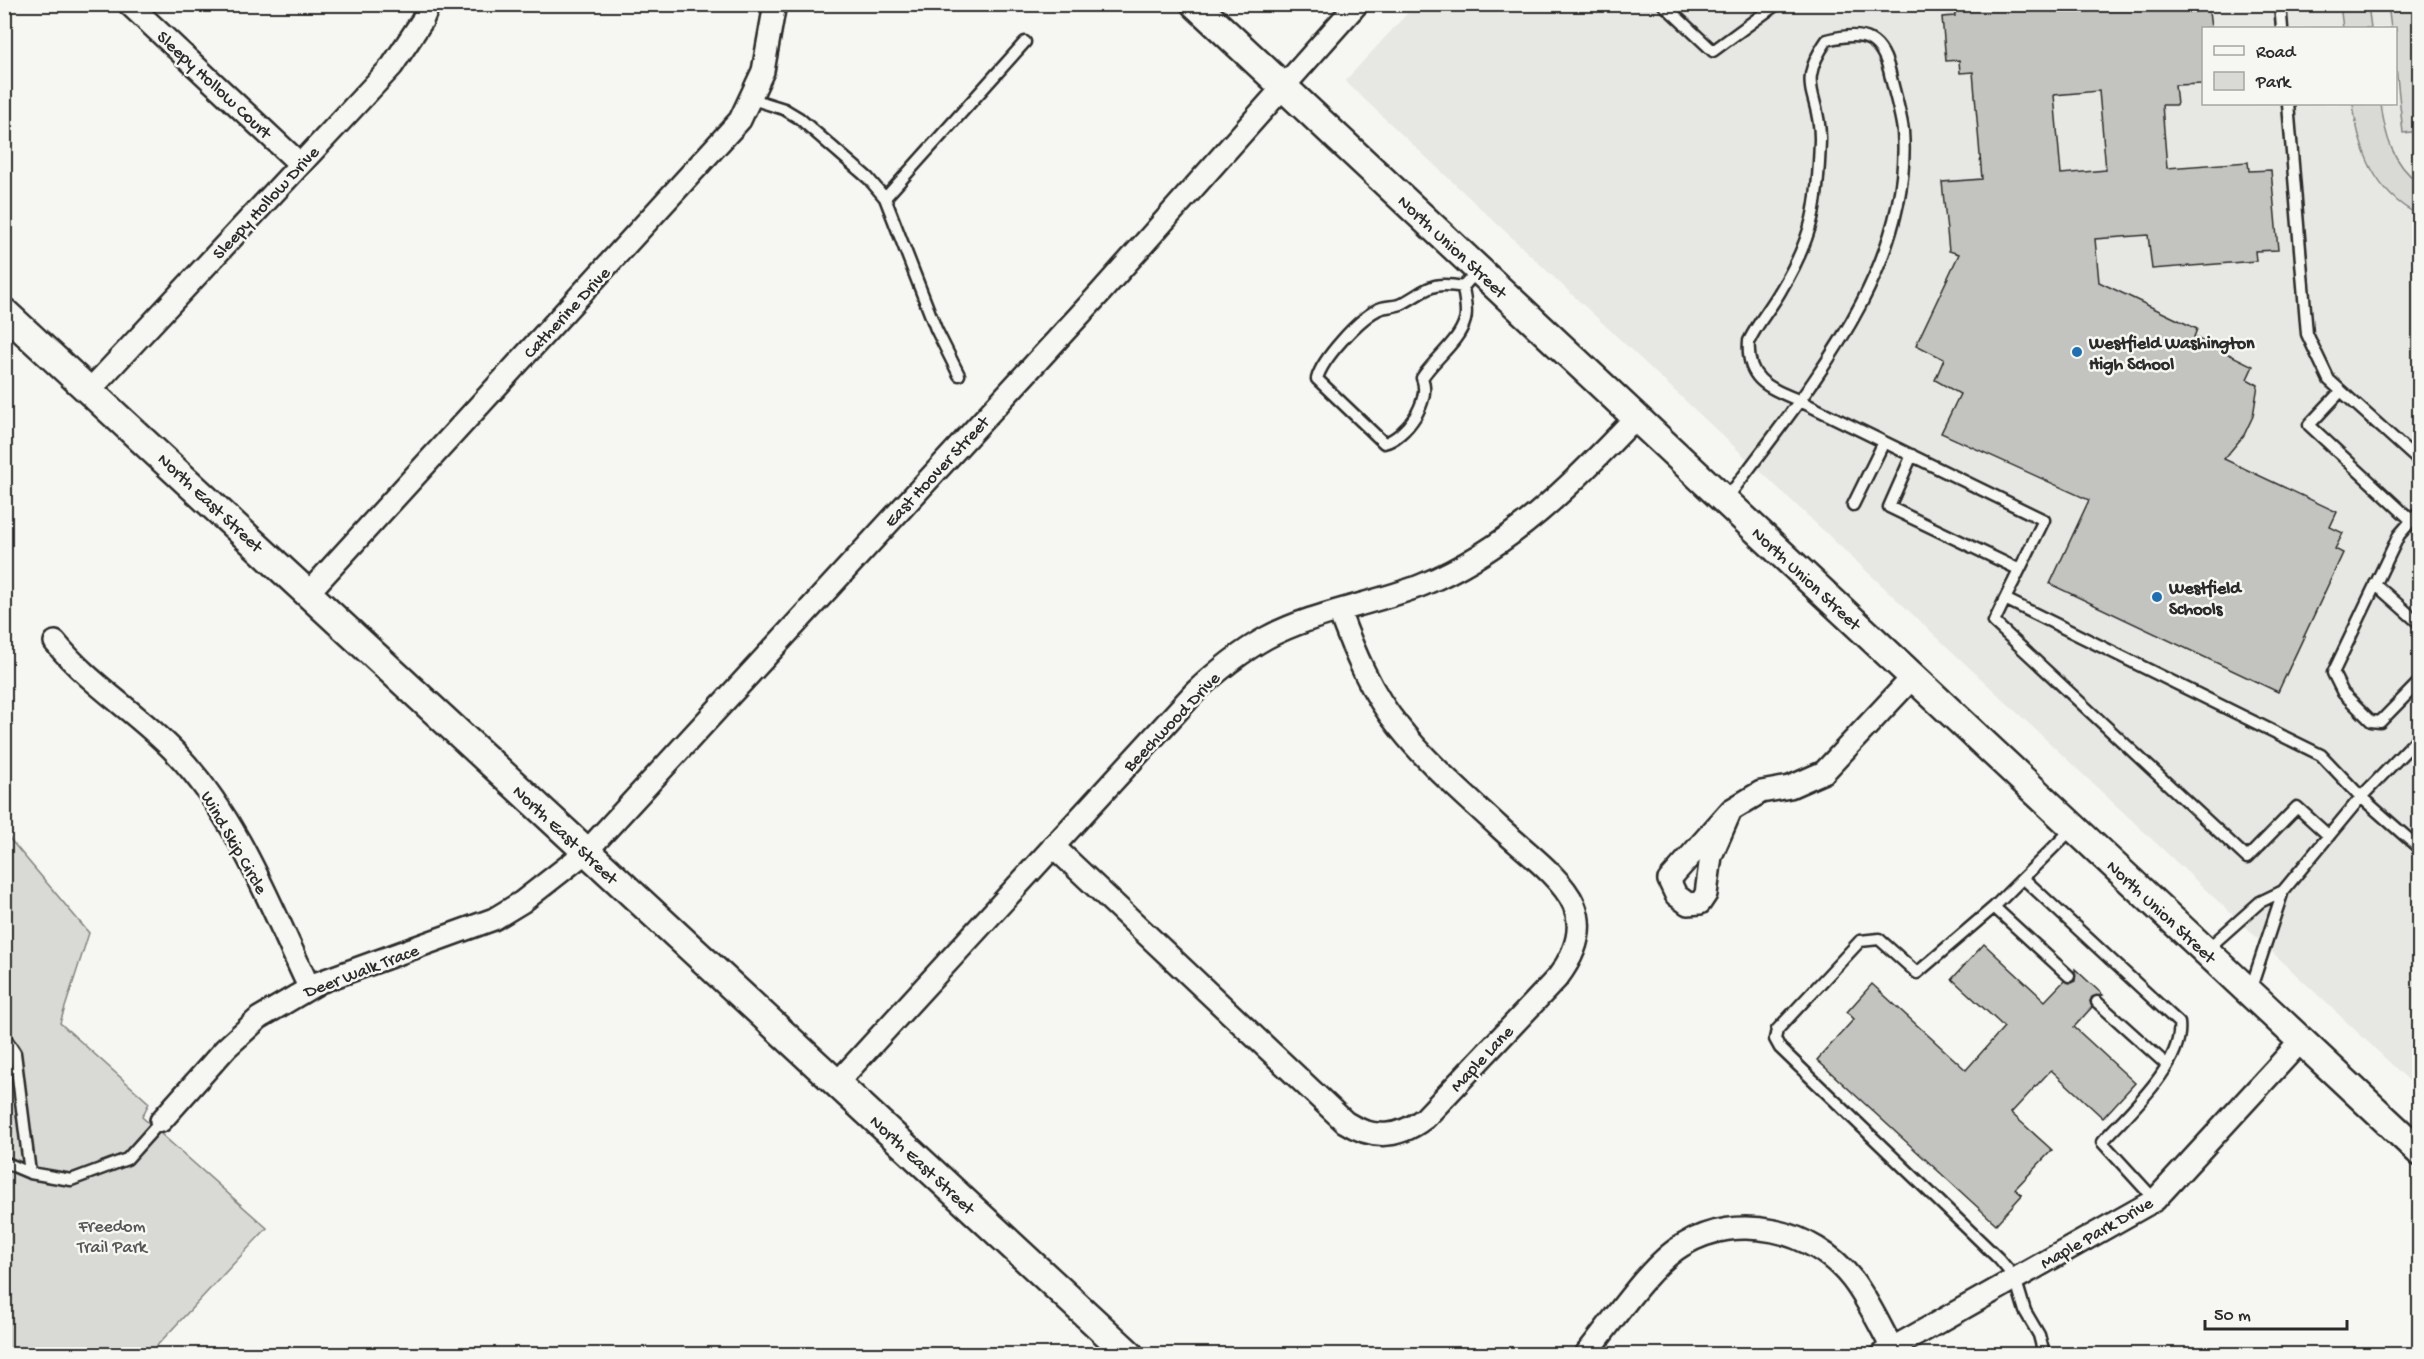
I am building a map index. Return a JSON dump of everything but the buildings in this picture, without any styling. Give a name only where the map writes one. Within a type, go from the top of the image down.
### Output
[{"type":"street","name":"Sleepy Hollow Court","points":[[129,4],[300,165]]},
{"type":"street","name":"Sleepy Hollow Drive","points":[[90,390],[392,66],[422,21],[429,4]]},
{"type":"street","name":"Catherine Drive","points":[[309,592],[740,120],[752,99],[763,71],[775,4]]},
{"type":"street","name":"North Union Street","points":[[1195,4],[1285,88],[1470,278],[1636,417],[2420,1152]]},
{"type":"street","name":"East Hoover Street","points":[[586,852],[1092,302],[1285,88],[1357,4]]},
{"type":"street","name":"North East Street","points":[[4,312],[309,592],[586,852],[1129,1354]]},
{"type":"street","name":"Beechwood Drive","points":[[836,1084],[1194,693],[1218,670],[1268,637],[1339,610],[1421,585],[1482,554],[1547,507],[1636,417]]},
{"type":"street","name":"Maple Lane","points":[[1053,846],[1345,1122],[1358,1130],[1386,1136],[1399,1134],[1425,1118],[1558,977],[1574,950],[1578,921],[1574,906],[1556,881],[1440,771],[1399,727],[1375,692],[1354,652],[1339,610]]},
{"type":"street","name":"Wind Skip Circle","points":[[55,642],[76,668],[152,730],[200,781],[232,831],[309,987]]},
{"type":"street","points":[[1731,810],[1761,792],[1790,787],[1824,772],[1838,760],[1913,678]]},
{"type":"street","name":"Deer Walk Trace","points":[[161,1121],[226,1048],[259,1018],[309,987],[494,919],[522,902],[586,852]]},
{"type":"street","name":"Maple Park Drive","points":[[1890,1352],[2015,1278],[2155,1200],[2301,1041]]},
{"type":"street","points":[[1586,1354],[1658,1266],[1681,1245],[1705,1234],[1734,1228],[1764,1229],[1793,1236],[1835,1262],[1852,1279],[1890,1352]]},
{"type":"lane","points":[[1663,4],[1713,51],[1777,4]]},
{"type":"lane","points":[[2280,4],[2282,27]]},
{"type":"lane","points":[[1725,501],[1798,400],[1868,292],[1894,225],[1902,179],[1903,130],[1888,62],[1880,49],[1867,36],[1850,34],[1827,40],[1812,61],[1809,74],[1820,136],[1815,214],[1800,254],[1749,340],[1748,357],[1755,372],[1768,388],[1798,400],[2044,520],[1994,622],[2247,858],[2297,807],[2329,836]]},
{"type":"lane","points":[[885,198],[1025,42]]},
{"type":"lane","points":[[752,99],[784,109],[799,118],[868,177],[885,198],[936,329],[959,375]]},
{"type":"lane","points":[[2288,105],[2307,334],[2329,380],[2420,462]]},
{"type":"lane","points":[[1470,278],[1466,318],[1460,332],[1422,378],[1426,387],[1425,400],[1419,411],[1387,443],[1384,443],[1317,379],[1322,366],[1378,308],[1400,305],[1428,286],[1470,278]]},
{"type":"lane","points":[[2341,391],[2309,425],[2411,520]]},
{"type":"lane","points":[[1854,505],[1884,442]]},
{"type":"lane","points":[[1912,455],[1889,507],[2018,569]]},
{"type":"lane","points":[[2420,511],[2399,535],[2333,673],[2335,682],[2371,722],[2380,722],[2420,681]]},
{"type":"lane","points":[[2375,584],[2420,624]]},
{"type":"lane","points":[[2005,599],[2320,755],[2361,797],[2420,849]]},
{"type":"lane","points":[[2250,992],[2283,891],[2361,797],[2420,736]]},
{"type":"lane","points":[[2044,1354],[2039,1335],[2025,1311],[2015,1278],[1993,1252],[1780,1048],[1775,1039],[1777,1030],[1860,941],[1879,939],[1917,972],[1994,907],[2073,828]]},
{"type":"lane","points":[[2023,878],[2179,1023],[2180,1034],[2177,1046],[2167,1065],[2156,1082],[2102,1142],[2155,1200]]},
{"type":"lane","points":[[2205,952],[2260,902],[2283,891]]},
{"type":"lane","points":[[1994,907],[2069,976]]},
{"type":"lane","points":[[2097,1002],[2167,1065]]},
{"type":"lane","points":[[4,1036],[15,1053],[30,1173]]},
{"type":"lane","points":[[4,1162],[30,1173],[70,1180],[127,1159],[161,1121]]},
{"type":"shaded area","name":"Westfield Schools","points":[[1415,5],[2419,5],[2419,1090],[1345,81]]},
{"type":"green space","points":[[2340,5],[2368,5],[2371,27],[2343,27]]},
{"type":"green space","points":[[2388,5],[2419,5],[2419,131],[2403,133],[2397,76],[2397,27],[2391,27]]},
{"type":"green space","points":[[2353,105],[2381,105],[2391,148],[2402,167],[2419,183],[2419,215],[2403,206],[2380,182],[2365,154]]},
{"type":"green space","name":"Freedom Trail Park","points":[[4,832],[89,933],[60,1023],[149,1103],[142,1117],[267,1228],[149,1354],[5,1354]]},
{"type":"place","name":"Westfield Washington High School","points":[[2077,352]]},
{"type":"place","name":"Westfield Schools","points":[[2157,597]]}]
